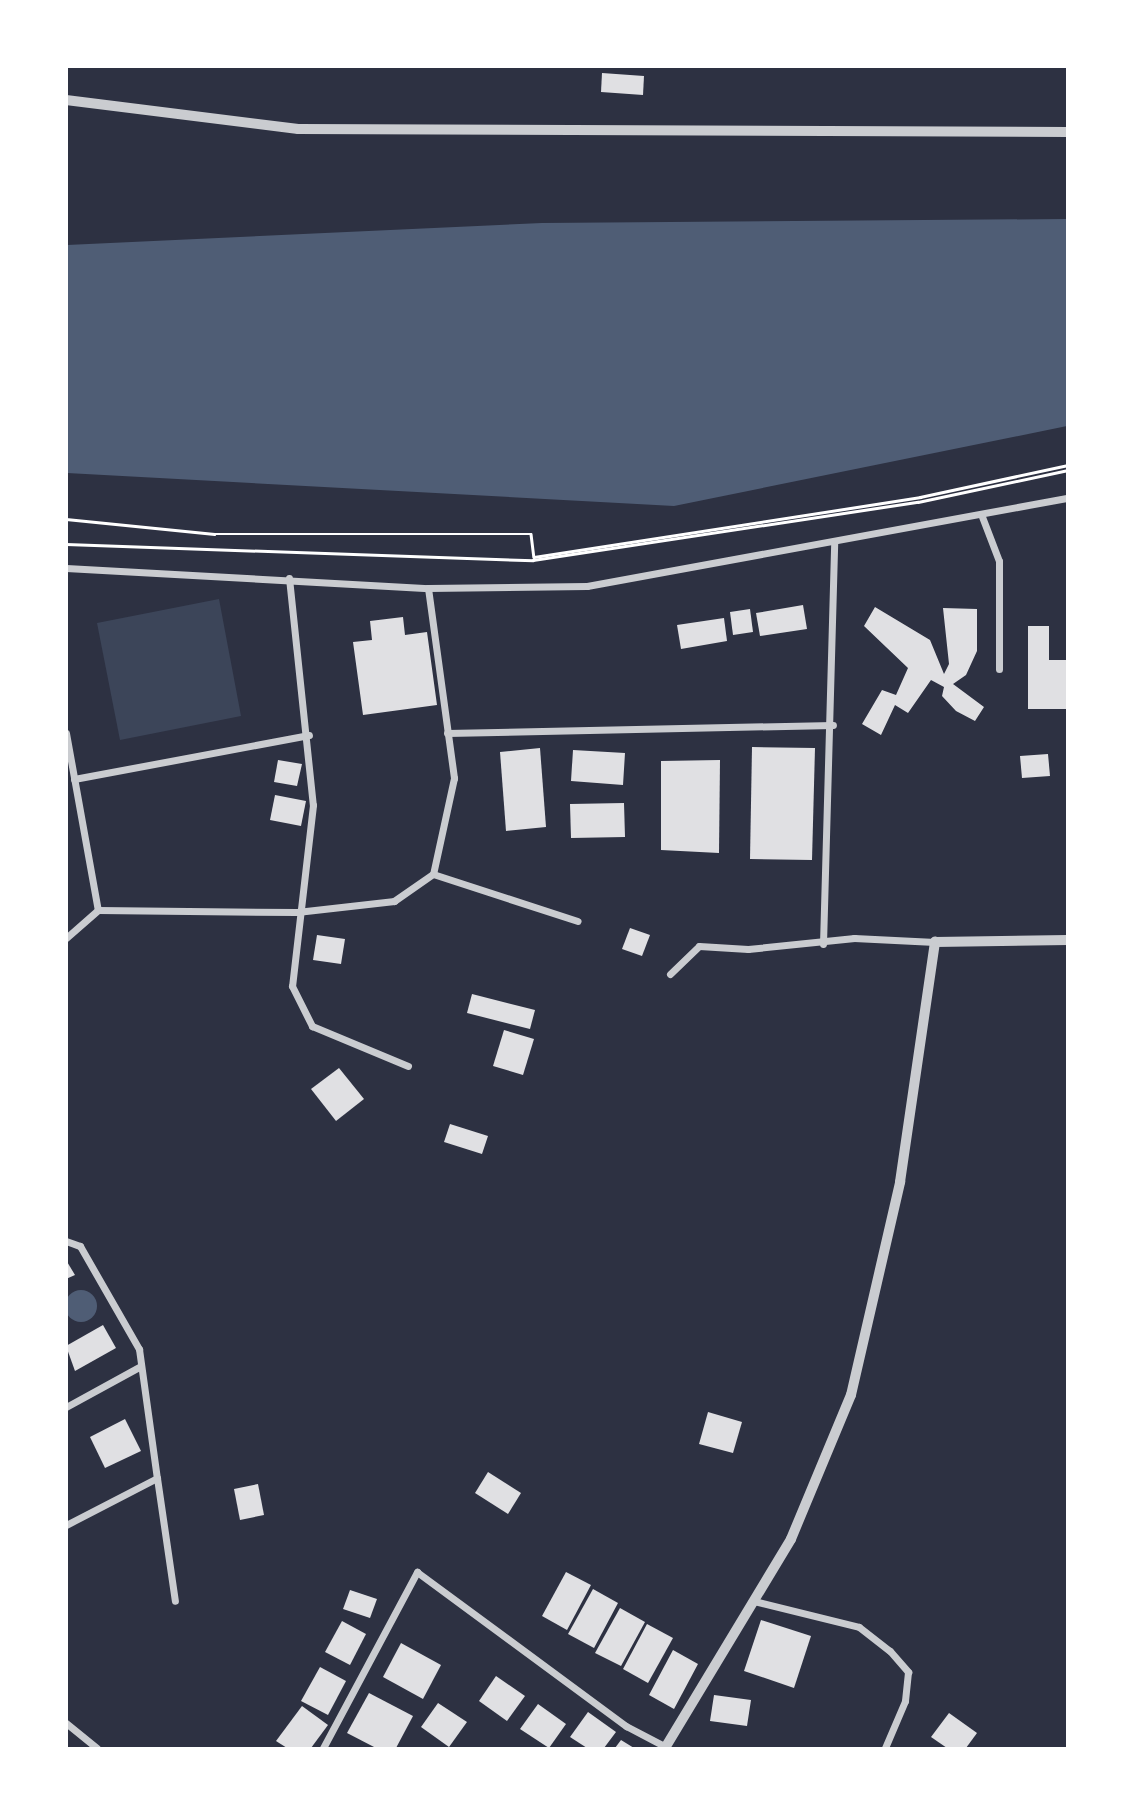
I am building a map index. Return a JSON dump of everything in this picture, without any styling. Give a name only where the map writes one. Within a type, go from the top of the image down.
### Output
[{"type":"street","points":[[66,100],[298,129],[1068,132]]},
{"type":"street","points":[[66,568],[289,578],[428,588],[587,586],[1068,498]]},
{"type":"street","points":[[981,514],[999,561],[999,670]]},
{"type":"street","points":[[823,944],[834,725],[834,541]]},
{"type":"street","points":[[289,578],[309,735],[313,805],[297,912],[292,986],[312,1027],[408,1066]]},
{"type":"street","points":[[66,938],[98,910],[139,906],[223,916],[297,912],[394,901],[433,874],[454,778],[428,588]]},
{"type":"street","points":[[447,733],[834,725]]},
{"type":"street","points":[[66,733],[98,910]]},
{"type":"street","points":[[74,779],[309,735]]},
{"type":"street","points":[[433,874],[578,921]]},
{"type":"street","points":[[670,974],[699,946],[823,944],[854,938],[935,942],[1068,940]]},
{"type":"street","points":[[323,1748],[417,1572],[626,1726],[665,1748],[791,1539],[851,1395],[900,1182],[935,942]]},
{"type":"street","points":[[66,1241],[80,1245],[139,1349],[139,1367],[175,1601]]},
{"type":"street","points":[[66,1407],[139,1367]]},
{"type":"street","points":[[66,1525],[157,1478]]},
{"type":"street","points":[[754,1601],[859,1627],[890,1651],[908,1672],[905,1701],[885,1748]]},
{"type":"street","points":[[66,1723],[97,1748]]},
{"type":"path","points":[[66,519],[214,534],[531,534],[534,557],[906,500],[1068,468]]},
{"type":"path","points":[[66,544],[533,560],[918,502],[1068,468]]},
{"type":"shaded area","points":[[1067,219],[1067,426],[674,506],[67,473],[67,245],[542,223]]},
{"type":"shaded area","points":[[219,599],[241,716],[120,740],[97,623]]},
{"type":"shaded area","points":[[81,1290],[92,1295],[97,1306],[92,1317],[81,1322],[70,1317],[65,1306],[70,1295]]},
{"type":"building","points":[[602,73],[644,76],[643,95],[601,92]]},
{"type":"building","points":[[803,605],[807,629],[760,636],[756,613]]},
{"type":"building","points":[[875,607],[930,640],[944,674],[949,664],[943,608],[977,609],[977,651],[966,675],[953,684],[984,707],[975,721],[956,711],[942,696],[944,687],[931,680],[908,713],[895,705],[881,735],[862,724],[882,690],[896,695],[908,668],[864,626]]},
{"type":"building","points":[[750,609],[753,632],[733,635],[730,612]]},
{"type":"building","points":[[403,617],[405,635],[427,632],[437,705],[363,715],[353,642],[372,640],[370,621]]},
{"type":"building","points":[[724,618],[727,641],[681,649],[677,625]]},
{"type":"building","points":[[1028,626],[1049,626],[1049,660],[1068,660],[1068,709],[1028,709]]},
{"type":"building","points":[[752,747],[815,748],[812,860],[750,859]]},
{"type":"building","points":[[540,748],[546,827],[506,831],[500,752]]},
{"type":"building","points":[[573,750],[625,753],[623,785],[571,781]]},
{"type":"building","points":[[1048,754],[1050,776],[1022,778],[1020,756]]},
{"type":"building","points":[[278,760],[302,764],[297,786],[274,782]]},
{"type":"building","points":[[720,760],[719,853],[661,850],[661,761]]},
{"type":"building","points":[[275,795],[306,801],[301,826],[270,820]]},
{"type":"building","points":[[624,803],[625,837],[571,838],[570,804]]},
{"type":"building","points":[[630,928],[650,935],[642,956],[622,949]]},
{"type":"building","points":[[317,935],[345,939],[341,964],[313,960]]},
{"type":"building","points":[[472,994],[535,1010],[530,1029],[467,1013]]},
{"type":"building","points":[[504,1030],[534,1039],[523,1075],[493,1066]]},
{"type":"building","points":[[339,1068],[364,1099],[336,1121],[311,1089]]},
{"type":"building","points":[[450,1124],[488,1136],[482,1154],[444,1142]]},
{"type":"building","points":[[66,1260],[75,1275],[66,1279]]},
{"type":"building","points":[[103,1325],[116,1348],[75,1371],[66,1346]]},
{"type":"building","points":[[708,1412],[742,1422],[733,1453],[699,1444]]},
{"type":"building","points":[[125,1419],[141,1451],[105,1468],[90,1437]]},
{"type":"building","points":[[488,1472],[521,1493],[508,1514],[475,1493]]},
{"type":"building","points":[[258,1484],[264,1515],[240,1520],[234,1489]]},
{"type":"building","points":[[566,1572],[591,1585],[567,1630],[542,1616]]},
{"type":"building","points":[[593,1589],[618,1603],[594,1648],[568,1634]]},
{"type":"building","points":[[350,1590],[377,1599],[370,1618],[343,1609]]},
{"type":"building","points":[[620,1608],[645,1622],[621,1666],[595,1653]]},
{"type":"building","points":[[761,1620],[811,1636],[794,1688],[744,1671]]},
{"type":"building","points":[[342,1621],[366,1634],[350,1665],[325,1652]]},
{"type":"building","points":[[647,1624],[673,1638],[648,1683],[623,1669]]},
{"type":"building","points":[[401,1643],[441,1665],[423,1699],[383,1677]]},
{"type":"building","points":[[673,1650],[698,1664],[674,1709],[649,1695]]},
{"type":"building","points":[[320,1667],[346,1681],[328,1715],[301,1701]]},
{"type":"building","points":[[496,1676],[525,1696],[507,1721],[479,1701]]},
{"type":"building","points":[[369,1693],[413,1716],[396,1748],[376,1748],[347,1733]]},
{"type":"building","points":[[714,1695],[751,1700],[747,1726],[710,1721]]},
{"type":"building","points":[[438,1703],[467,1722],[449,1747],[421,1727]]},
{"type":"building","points":[[538,1704],[566,1724],[549,1748],[520,1729]]},
{"type":"building","points":[[302,1706],[328,1725],[311,1748],[287,1748],[276,1741]]},
{"type":"building","points":[[588,1712],[616,1732],[604,1748],[587,1748],[570,1737]]},
{"type":"building","points":[[949,1713],[977,1733],[966,1748],[947,1748],[931,1737]]},
{"type":"building","points":[[621,1740],[634,1748],[615,1748]]}]
